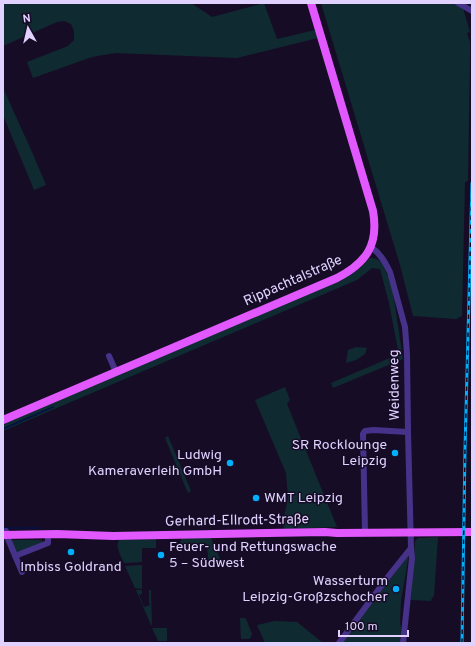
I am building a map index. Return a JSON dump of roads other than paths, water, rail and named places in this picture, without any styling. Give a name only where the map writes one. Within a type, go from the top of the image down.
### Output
[{"type":"main road","name":"Rippachtalstraße","points":[[3,420],[337,278],[358,265],[365,257],[370,247],[375,230],[375,221],[311,3]]},
{"type":"main road","name":"Gerhard-Ellrodt-Straße","points":[[5,534],[113,536],[260,533],[472,532]]},
{"type":"street","points":[[458,3],[472,11]]},
{"type":"street","name":"Weidenweg","points":[[370,247],[381,256],[390,272],[405,327],[407,354],[410,548],[412,558],[404,643]]},
{"type":"street","points":[[109,356],[116,372]]},
{"type":"street","points":[[365,532],[363,434],[365,431],[373,430],[408,432]]},
{"type":"street","points":[[5,534],[22,572]]},
{"type":"street","points":[[15,556],[48,543],[48,535]]},
{"type":"street","points":[[339,643],[410,548]]},
{"type":"waterway","points":[[3,429],[53,407]]},
{"type":"waterway","points":[[3,528],[39,528]]},
{"type":"railway","points":[[462,643],[465,449],[472,183]]},
{"type":"place","name":"SR Rocklounge Leipzig","points":[[395,453]]},
{"type":"place","name":"Ludwig Kameraverleih GmbH","points":[[230,463]]},
{"type":"place","name":"WMT Leipzig","points":[[256,498]]},
{"type":"place","name":"Imbiss Goldrand","points":[[71,552]]},
{"type":"place","name":"Feuer- und Rettungswache 5 – Südwest","points":[[161,555]]},
{"type":"place","name":"Wasserturm Leipzig-Großzschocher","points":[[396,589]]}]
